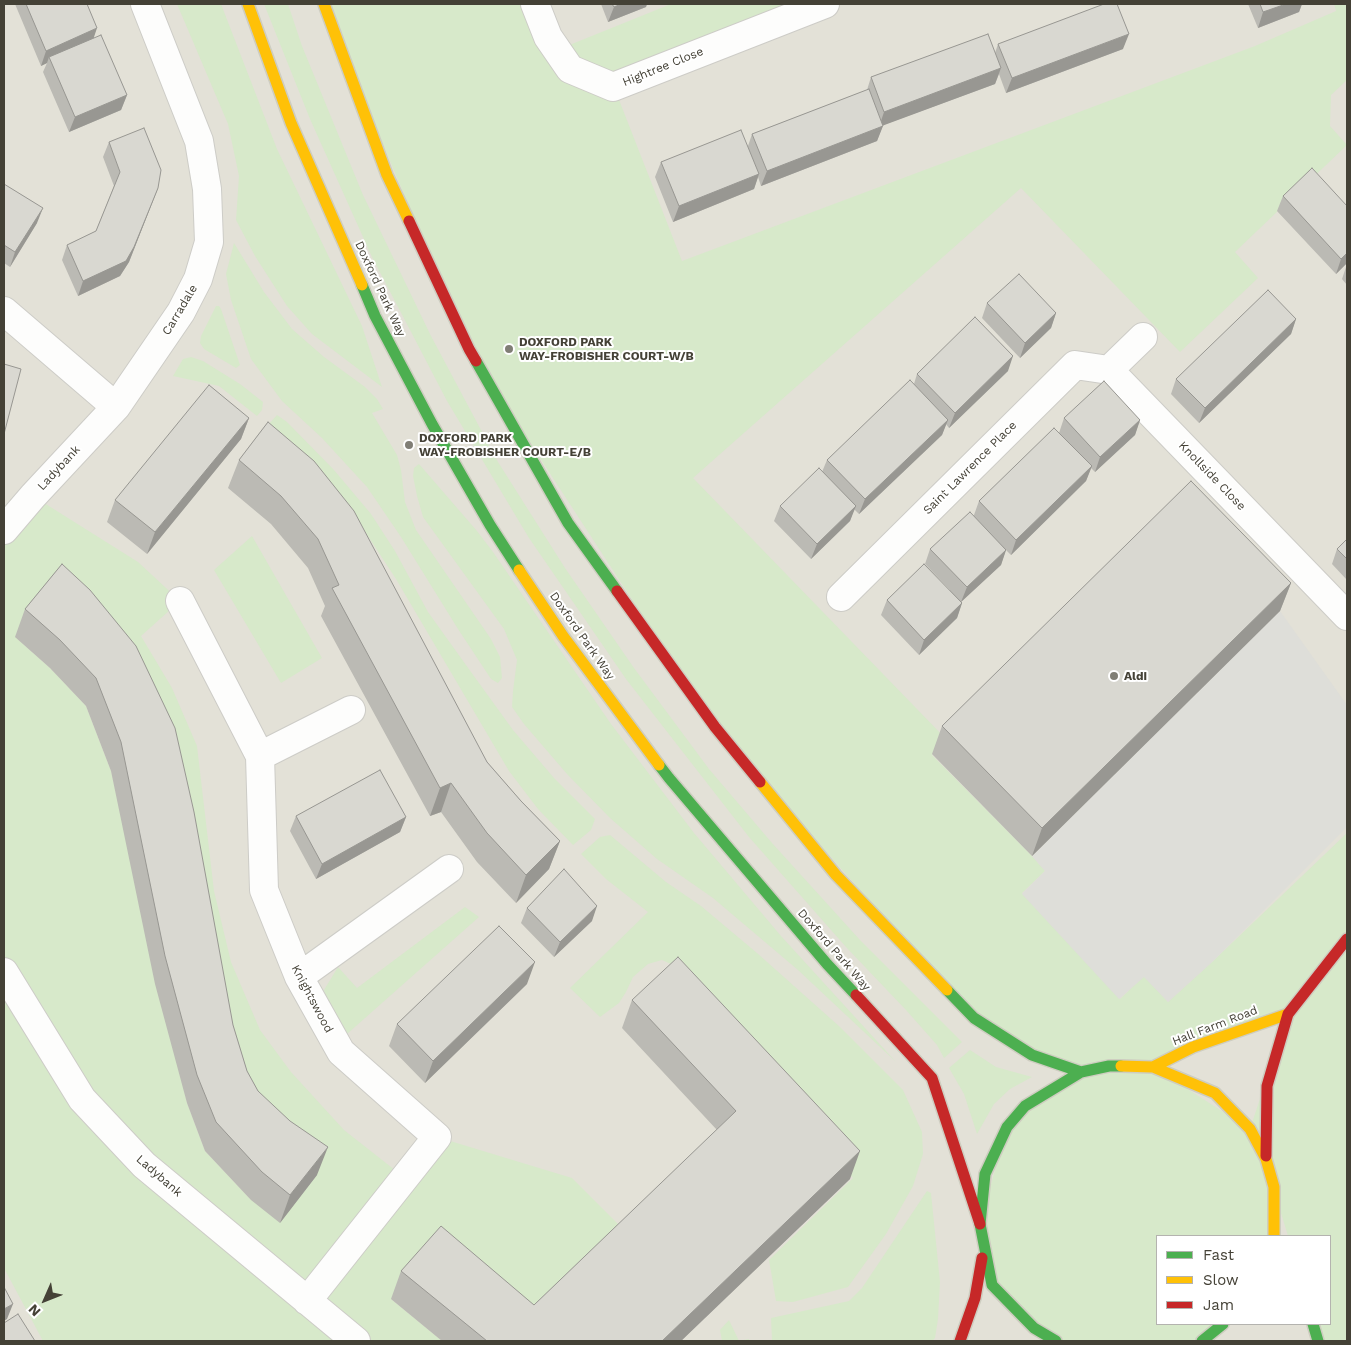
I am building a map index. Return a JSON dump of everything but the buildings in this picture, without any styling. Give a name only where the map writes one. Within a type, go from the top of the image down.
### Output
[{"type":"main road","name":"Doxford Park Way","points":[[248,4],[291,123],[375,316],[432,424],[490,525],[563,636],[669,778],[827,964],[932,1078],[980,1224],[992,1285],[1034,1328],[1056,1341]]},
{"type":"main road","points":[[324,4],[387,175],[469,349],[568,523],[715,727],[836,875],[974,1018],[1032,1055],[1081,1072]]},
{"type":"main road","points":[[1266,1159],[1267,1086],[1288,1014],[1347,939]]},
{"type":"main road","name":"Hall Farm Road","points":[[1153,1067],[1193,1047],[1288,1014]]},
{"type":"main road","name":"Doxford Park Way","points":[[980,1224],[985,1174],[1007,1127],[1025,1106],[1081,1072],[1109,1066],[1153,1067],[1215,1093],[1250,1128],[1266,1159],[1286,1228]]},
{"type":"main road","name":"Doxford Park Way","points":[[1274,1187],[1274,1235]]},
{"type":"main road","points":[[960,1341],[975,1298],[984,1243]]},
{"type":"main road","points":[[1202,1341],[1222,1325]]},
{"type":"main road","points":[[1313,1325],[1318,1341]]},
{"type":"street","name":"Carradale","points":[[116,407],[181,312],[198,279],[209,242],[207,189],[199,141],[145,4]]},
{"type":"street","name":"Hightree Close","points":[[535,4],[548,37],[570,69],[613,87],[824,4]]},
{"type":"street","points":[[4,311],[116,407]]},
{"type":"street","points":[[1109,370],[1143,337]]},
{"type":"street","name":"Saint Lawrence Place","points":[[841,597],[1075,364],[1109,370]]},
{"type":"street","name":"Knollside Close","points":[[1109,370],[1347,616]]},
{"type":"street","name":"Ladybank","points":[[4,530],[116,407]]},
{"type":"street","name":"Knightswood","points":[[180,601],[260,756],[264,890],[299,977],[341,1052],[437,1137],[307,1301]]},
{"type":"street","points":[[260,756],[351,710]]},
{"type":"street","points":[[299,977],[449,869]]},
{"type":"street","name":"Ladybank","points":[[4,972],[82,1099],[144,1165],[356,1341]]},
{"type":"shaded area","points":[[4,4],[1347,4],[1347,1341],[4,1341]]},
{"type":"shaded area","points":[[1280,611],[1347,705],[1347,827],[1211,963],[1168,1002],[1144,977],[1119,999],[1022,894],[1045,871],[1032,856]]},
{"type":"green space","points":[[177,4],[221,4],[277,149],[362,326],[382,387],[312,334],[287,306],[255,256],[236,220],[239,176],[228,124]]},
{"type":"green space","points":[[264,4],[288,4],[302,46],[363,195],[431,336],[498,462],[565,568],[634,668],[709,769],[772,843],[860,940],[962,1042],[944,1058],[937,1045],[846,947],[749,837],[626,679],[529,538],[447,401],[372,257],[310,119]]},
{"type":"green space","points":[[324,4],[535,4],[557,50],[671,4],[825,4],[614,87],[682,261],[1255,46],[1336,11],[1334,4],[1347,4],[1347,80],[1331,95],[1330,126],[1347,145],[1235,252],[1258,278],[1180,352],[1021,188],[693,478],[947,740],[932,755],[1045,871],[1022,893],[1120,999],[1144,976],[1168,1002],[1347,833],[1347,1341],[1318,1341],[1313,1325],[1331,1325],[1331,1235],[1288,1235],[1274,1190],[1274,1235],[1156,1235],[1156,1325],[1222,1325],[1202,1341],[1056,1341],[992,1285],[980,1224],[1007,1127],[1080,1073],[974,1018],[715,727],[469,349]],"holes":[[[1288,1014],[1250,1129],[1153,1067]]]},
{"type":"green space","points":[[234,243],[264,292],[292,329],[324,357],[365,387],[377,399],[383,409],[372,413],[397,455],[405,502],[416,530],[491,639],[500,657],[502,678],[498,683],[491,679],[367,487],[322,438],[282,401],[251,359],[231,300],[226,274]]},
{"type":"green space","points":[[216,306],[219,306],[221,309],[240,365],[236,368],[204,349],[200,343],[201,336]]},
{"type":"green space","points":[[191,357],[203,361],[240,384],[263,402],[262,410],[257,416],[219,386],[173,376],[183,359]]},
{"type":"green space","points":[[277,415],[287,422],[334,470],[371,514],[395,551],[428,612],[513,730],[554,778],[595,819],[591,830],[573,845],[538,809],[509,771],[396,579],[362,527],[269,424]]},
{"type":"green space","points":[[419,464],[493,552],[611,724],[694,833],[781,936],[896,1062],[798,970],[713,898],[657,859],[610,818],[567,774],[524,724],[512,707],[517,660],[504,629],[423,517],[413,476],[414,468]]},
{"type":"green space","points":[[33,496],[138,562],[180,601],[141,636],[172,688],[197,746],[214,891],[231,962],[260,1030],[291,1072],[344,1130],[405,1178],[437,1137],[572,1178],[627,1233],[523,1333],[391,1299],[442,1341],[43,1341],[4,1268],[4,531]],"holes":[[[15,637],[165,757],[248,1119],[251,1200],[205,1151],[187,1103],[111,771],[86,706],[50,668]]]},
{"type":"green space","points":[[252,536],[322,658],[281,683],[214,570]]},
{"type":"green space","points":[[610,835],[666,882],[701,906],[757,953],[840,1027],[903,1090],[922,1132],[923,1154],[913,1186],[886,1234],[848,1287],[793,1302],[776,1301],[769,1260],[853,1178],[703,1018],[686,971],[662,960],[648,964],[633,977],[619,1003],[600,1017],[570,988],[648,912],[606,879],[581,854],[600,837]]},
{"type":"green space","points":[[465,907],[479,917],[347,1034],[326,1004],[324,990],[338,967],[357,988]]},
{"type":"green space","points":[[970,1050],[996,1067],[1032,1077],[1010,1089],[994,1104],[977,1134],[964,1094],[949,1068]]},
{"type":"green space","points":[[927,1191],[931,1193],[940,1282],[938,1319],[935,1338],[932,1341],[764,1341],[772,1340],[771,1318],[849,1301],[862,1288]]},
{"type":"green space","points":[[729,1320],[739,1341],[722,1341],[720,1330]]},
{"type":"traffic: fast","points":[[362,285],[375,316],[432,424],[490,525],[519,570]]},
{"type":"traffic: fast","points":[[476,361],[568,523],[617,591]]},
{"type":"traffic: fast","points":[[659,765],[827,964],[856,995]]},
{"type":"traffic: fast","points":[[947,990],[974,1018],[1032,1055],[1081,1072]]},
{"type":"traffic: fast","points":[[1056,1341],[1034,1328],[992,1285],[980,1224],[985,1174],[1007,1127],[1025,1106],[1081,1072],[1109,1066],[1121,1066]]},
{"type":"traffic: fast","points":[[1202,1341],[1222,1325]]},
{"type":"traffic: fast","points":[[1313,1325],[1318,1341]]},
{"type":"traffic: slow","points":[[248,4],[291,123],[362,285]]},
{"type":"traffic: slow","points":[[324,4],[387,175],[409,221]]},
{"type":"traffic: slow","points":[[519,570],[563,636],[659,765]]},
{"type":"traffic: slow","points":[[760,782],[836,875],[947,990]]},
{"type":"traffic: slow","points":[[1153,1067],[1193,1047],[1288,1014]]},
{"type":"traffic: slow","points":[[1121,1066],[1153,1067],[1215,1093],[1250,1129],[1266,1159],[1274,1187],[1274,1235]]},
{"type":"traffic: jam","points":[[409,221],[476,361]]},
{"type":"traffic: jam","points":[[617,591],[715,727],[760,782]]},
{"type":"traffic: jam","points":[[1266,1156],[1267,1086],[1288,1014],[1347,939]]},
{"type":"traffic: jam","points":[[856,995],[932,1078],[980,1224]]},
{"type":"traffic: jam","points":[[960,1341],[975,1298],[982,1258]]},
{"type":"place","name":"DOXFORD PARK WAY-FROBISHER COURT-W/B","points":[[509,349]]},
{"type":"place","name":"DOXFORD PARK WAY-FROBISHER COURT-E/B","points":[[409,445]]},
{"type":"place","name":"Aldi","points":[[1114,676]]}]
